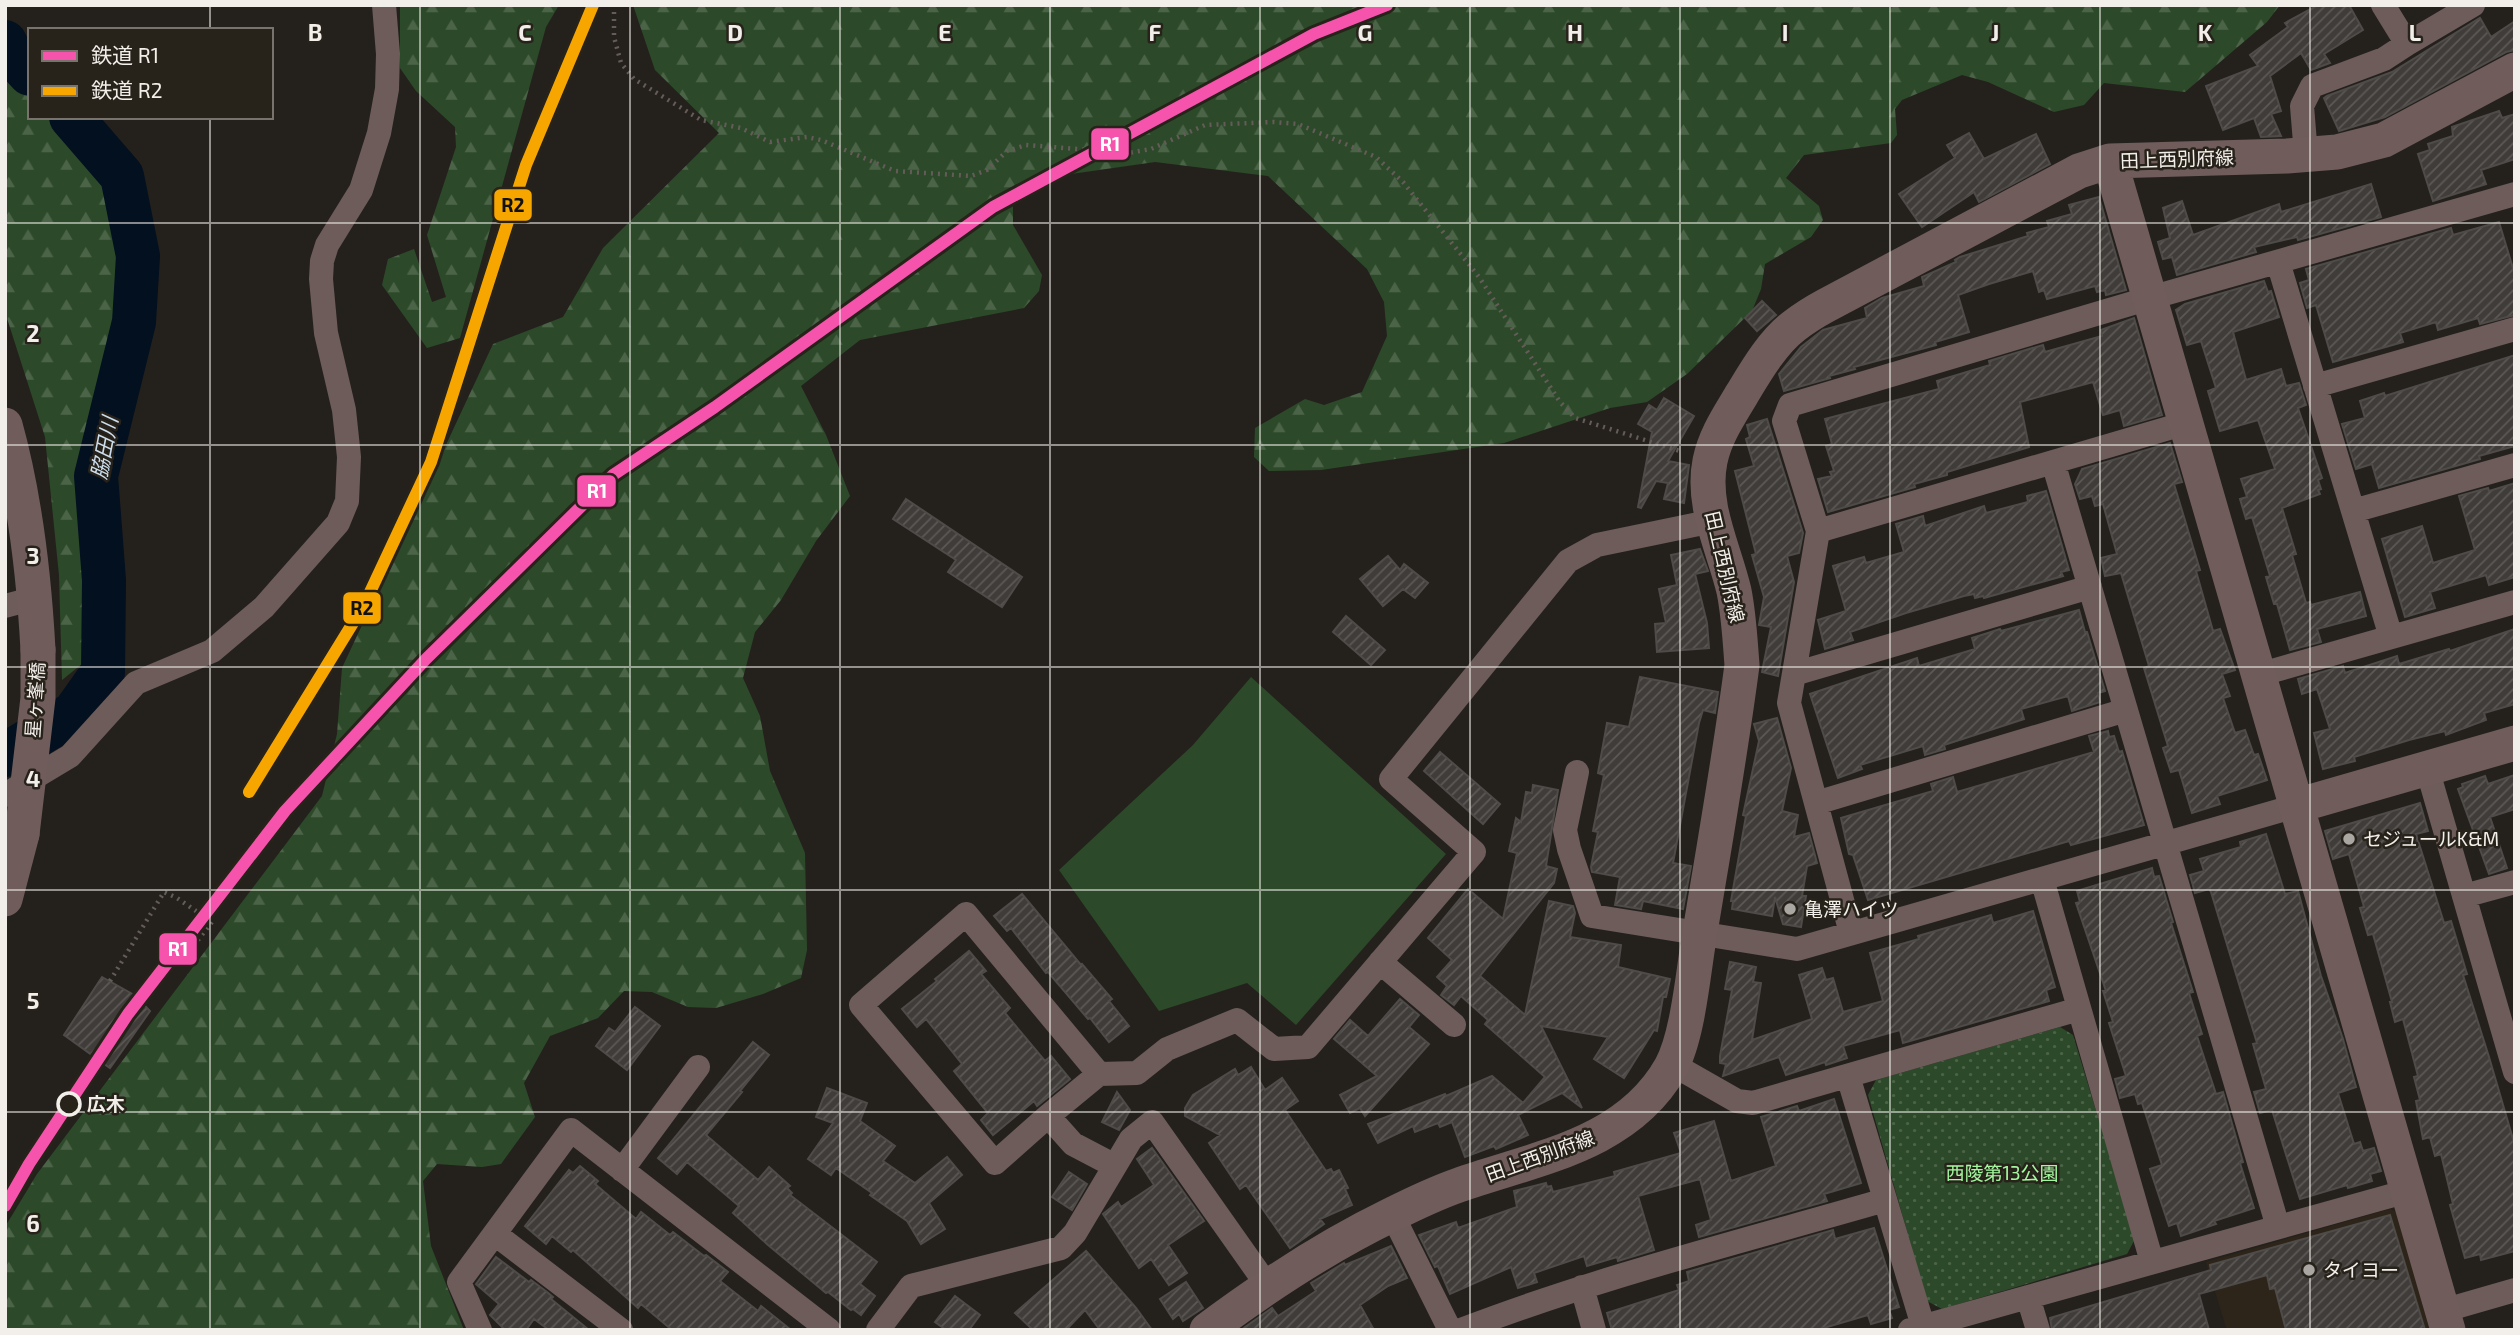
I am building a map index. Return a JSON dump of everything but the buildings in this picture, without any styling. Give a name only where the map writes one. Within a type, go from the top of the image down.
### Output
[{"type":"street","points":[[5,795],[70,755],[136,683],[212,651],[264,607],[338,523],[347,501],[349,457],[344,410],[326,333],[322,261],[327,245],[361,190],[379,133],[387,89],[388,54],[383,5]]},
{"type":"street","points":[[2384,5],[2407,44]]},
{"type":"street","points":[[2306,155],[2302,106],[2312,86],[2384,59],[2473,5]]},
{"type":"street","name":"田上西別府線","points":[[1207,1330],[1267,1285],[1329,1247],[1392,1214],[1456,1186],[1577,1146],[1609,1131],[1639,1107],[1672,1065],[1681,1040],[1742,665],[1739,619],[1713,522],[1708,481],[1710,461],[1719,433],[1745,390],[1773,348],[1792,328],[1825,306],[2079,171],[2110,161],[2337,152],[2384,140],[2515,70]]},
{"type":"street","points":[[2110,161],[2445,1320],[2515,1290]]},
{"type":"street","points":[[1851,933],[1788,704],[1818,531],[1784,421],[1790,405],[2150,298],[2515,194]]},
{"type":"street","points":[[2278,262],[2390,638]]},
{"type":"street","points":[[2315,386],[2515,329]]},
{"type":"street","points":[[1818,531],[2186,423]]},
{"type":"street","name":"星ヶ峯橋","points":[[5,425],[15,459],[20,602],[38,650],[38,698],[22,834],[5,900]]},
{"type":"street","points":[[2053,462],[2278,1227]]},
{"type":"street","points":[[2353,511],[2515,465]]},
{"type":"street","points":[[1099,1074],[966,914],[861,1005],[995,1163],[1099,1074],[1137,1073],[1167,1049],[1237,1020],[1274,1049],[1308,1047],[1474,852],[1391,779],[1568,561],[1597,545],[1713,522]]},
{"type":"street","points":[[1794,674],[2090,587]]},
{"type":"street","points":[[2258,676],[2515,602]]},
{"type":"street","points":[[1816,803],[2126,710]]},
{"type":"street","points":[[1577,772],[1565,830],[1592,916],[1797,949],[2515,743]]},
{"type":"street","points":[[2427,768],[2464,896],[2508,1024],[2515,1072]]},
{"type":"street","points":[[2042,879],[2152,1262]]},
{"type":"street","points":[[2464,896],[2515,882]]},
{"type":"street","points":[[1380,962],[1454,1025]]},
{"type":"street","points":[[1672,1065],[1737,1101],[1753,1103],[2079,1009]]},
{"type":"street","points":[[622,1170],[698,1067]]},
{"type":"street","points":[[1848,1076],[1885,1200],[1916,1328],[2408,1191]]},
{"type":"street","points":[[1048,1116],[1073,1144],[1115,1166]]},
{"type":"street","points":[[878,1330],[911,1286],[1061,1248],[1075,1233],[1131,1139],[1152,1122],[1267,1285]]},
{"type":"street","points":[[480,1330],[459,1282],[571,1130],[829,1330]]},
{"type":"street","points":[[1461,1330],[1524,1305],[1582,1287],[1885,1200]]},
{"type":"street","points":[[1392,1214],[1450,1330]]},
{"type":"street","points":[[495,1234],[621,1330]]},
{"type":"street","points":[[1582,1287],[1594,1330]]},
{"type":"street","points":[[2028,1297],[2038,1330]]},
{"type":"path","points":[[614,5],[614,37],[621,63],[634,79],[701,120],[741,128],[770,142],[807,137],[821,140],[895,172],[971,176],[987,170],[1007,151],[1026,145],[1128,153],[1151,149],[1205,125],[1273,122],[1298,124],[1376,157],[1403,182],[1479,277],[1560,402],[1576,418],[1710,461]]},
{"type":"path","points":[[110,981],[164,892],[212,922],[198,940]]},
{"type":"shaded area","name":"タイヨー","points":[[2390,1209],[2398,1213],[2431,1330],[2227,1330],[2206,1262]]},
{"type":"green space","points":[[400,5],[559,5],[546,27],[460,338],[427,348],[382,285],[388,259],[414,249],[432,302],[446,297],[427,235],[456,147],[455,127],[416,91],[400,68]]},
{"type":"green space","points":[[633,5],[2280,5],[2267,22],[2185,92],[2104,83],[2084,105],[2054,112],[1988,82],[1962,75],[1902,100],[1895,109],[1897,135],[1891,143],[1804,155],[1786,178],[1819,206],[1823,220],[1811,237],[1765,264],[1761,289],[1752,311],[1687,374],[1647,402],[1610,408],[1504,443],[1321,470],[1269,471],[1254,457],[1255,428],[1305,399],[1324,405],[1362,392],[1387,336],[1384,302],[1367,269],[1268,176],[1155,162],[1057,176],[1013,204],[1013,225],[1042,275],[1039,291],[1024,308],[860,340],[801,386],[826,435],[850,496],[816,541],[781,600],[755,632],[743,678],[760,716],[770,771],[805,853],[807,950],[801,978],[763,994],[716,1008],[688,1007],[652,992],[624,991],[598,1018],[550,1036],[524,1083],[535,1117],[501,1164],[482,1167],[437,1164],[423,1181],[431,1246],[464,1330],[5,1330],[5,1227],[37,1174],[322,796],[337,734],[342,668],[493,344],[563,317],[603,248],[719,133],[655,70]]},
{"type":"green space","points":[[5,38],[28,58],[28,119],[95,119],[149,205],[156,311],[101,419],[109,642],[62,680],[59,575],[45,437],[5,312]]},
{"type":"green space","points":[[1251,677],[1446,854],[1296,1025],[1247,983],[1159,1011],[1059,870],[1193,745]]},
{"type":"green space","name":"西陵第13公園","points":[[2060,1027],[2073,1035],[2135,1239],[2127,1254],[1942,1309],[1927,1301],[1868,1095],[1876,1080]]},
{"type":"waterway","name":"脇田川","points":[[5,42],[11,54],[28,72]]},
{"type":"waterway","name":"脇田川","points":[[5,755],[74,713],[103,672],[104,580],[96,476],[134,322],[138,256],[122,176],[73,119]]},
{"type":"rail line","name":"R2","points":[[249,792],[364,605],[431,462],[526,165],[593,5]]},
{"type":"rail line","name":"R1","points":[[5,1206],[29,1164],[128,1014],[285,811],[426,659],[613,475],[715,407],[993,207],[1314,34],[1387,5]]},
{"type":"place","name":"セジュールK&M","points":[[2349,839]]},
{"type":"place","name":"亀澤ハイツ","points":[[1790,909]]},
{"type":"place","name":"広木","points":[[69,1104]]},
{"type":"place","name":"タイヨー","points":[[2309,1270]]}]
